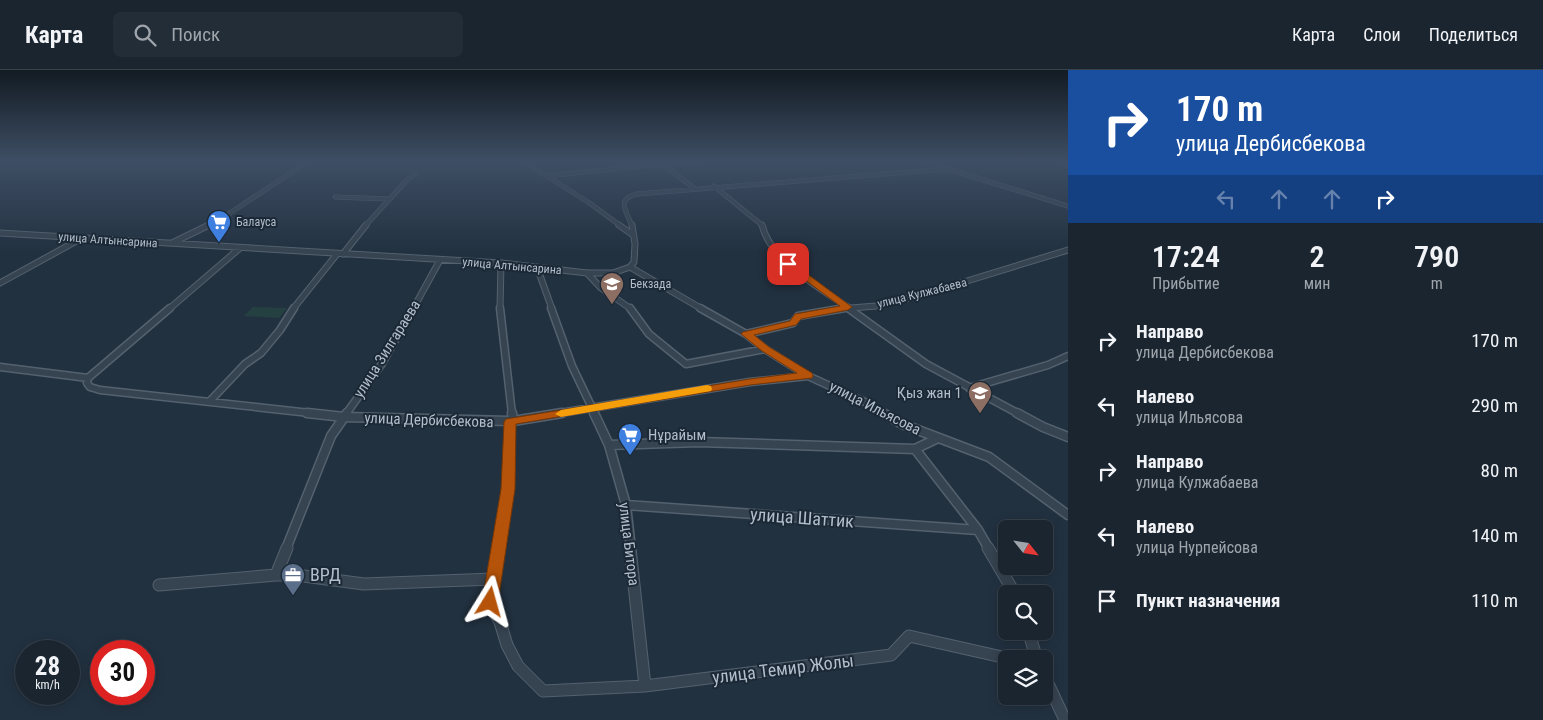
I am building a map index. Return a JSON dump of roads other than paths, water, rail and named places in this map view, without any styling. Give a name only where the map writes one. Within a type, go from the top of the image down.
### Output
[{"type":"street","points":[[170,244],[220,219],[262,191]]},
{"type":"street","points":[[210,401],[245,364],[262,353],[280,330],[299,300],[397,191]]},
{"type":"street","points":[[571,191],[633,235]]},
{"type":"street","points":[[630,267],[634,262],[633,235],[632,225],[624,206],[625,200],[629,196],[637,194],[662,191]]},
{"type":"street","points":[[721,191],[762,224],[764,235],[788,264],[926,364],[968,388],[1068,438]]},
{"type":"street","points":[[1020,191],[1068,206]]},
{"type":"street","points":[[335,198],[390,199]]},
{"type":"street","name":"улица Алтынсарина","points":[[0,232],[501,263],[587,273],[613,273],[630,267]]},
{"type":"street","points":[[0,283],[83,238]]},
{"type":"street","points":[[88,378],[240,248]]},
{"type":"street","name":"улица Кулжабаева","points":[[746,334],[793,323],[798,316],[848,307],[876,306],[918,296],[1068,250]]},
{"type":"street","name":"улица Зилгараева","points":[[276,575],[331,436],[381,365],[440,260]]},
{"type":"street","points":[[159,585],[276,575],[296,575],[364,584],[493,580],[508,489],[511,422],[499,298],[501,263]]},
{"type":"street","name":"улица Битора","points":[[537,267],[572,366],[609,445],[626,505],[645,686]]},
{"type":"street","name":"улица Ильясова","points":[[630,267],[746,334],[765,349],[808,376],[865,402],[902,424],[989,457],[1068,515]]},
{"type":"street","points":[[587,273],[595,284],[626,304],[637,316],[642,327],[686,364],[765,349]]},
{"type":"street","points":[[968,388],[1048,365],[1068,356]]},
{"type":"street","name":"улица Дербисбекова","points":[[0,367],[88,378],[87,382],[90,387],[100,390],[344,417],[511,422],[734,384],[808,376]]},
{"type":"street","points":[[609,445],[698,442],[914,449],[938,438]]},
{"type":"street","points":[[914,449],[978,530],[1010,585]]},
{"type":"street","name":"улица Шаттик","points":[[626,505],[978,530]]},
{"type":"street","name":"улица Темир Жолы","points":[[493,580],[490,602],[500,622],[507,645],[518,666],[544,691],[645,686],[891,655],[909,636],[998,656]]},
{"type":"street","points":[[1053,694],[1065,720]]},
{"type":"place","name":"Балауса","points":[[219,243]]},
{"type":"place","name":"Бекзада","points":[[612,305]]},
{"type":"place","name":"Қыз жан 1","points":[[980,414]]},
{"type":"place","name":"Нұрайым","points":[[630,456]]},
{"type":"place","name":"ВРД","points":[[293,596]]}]
